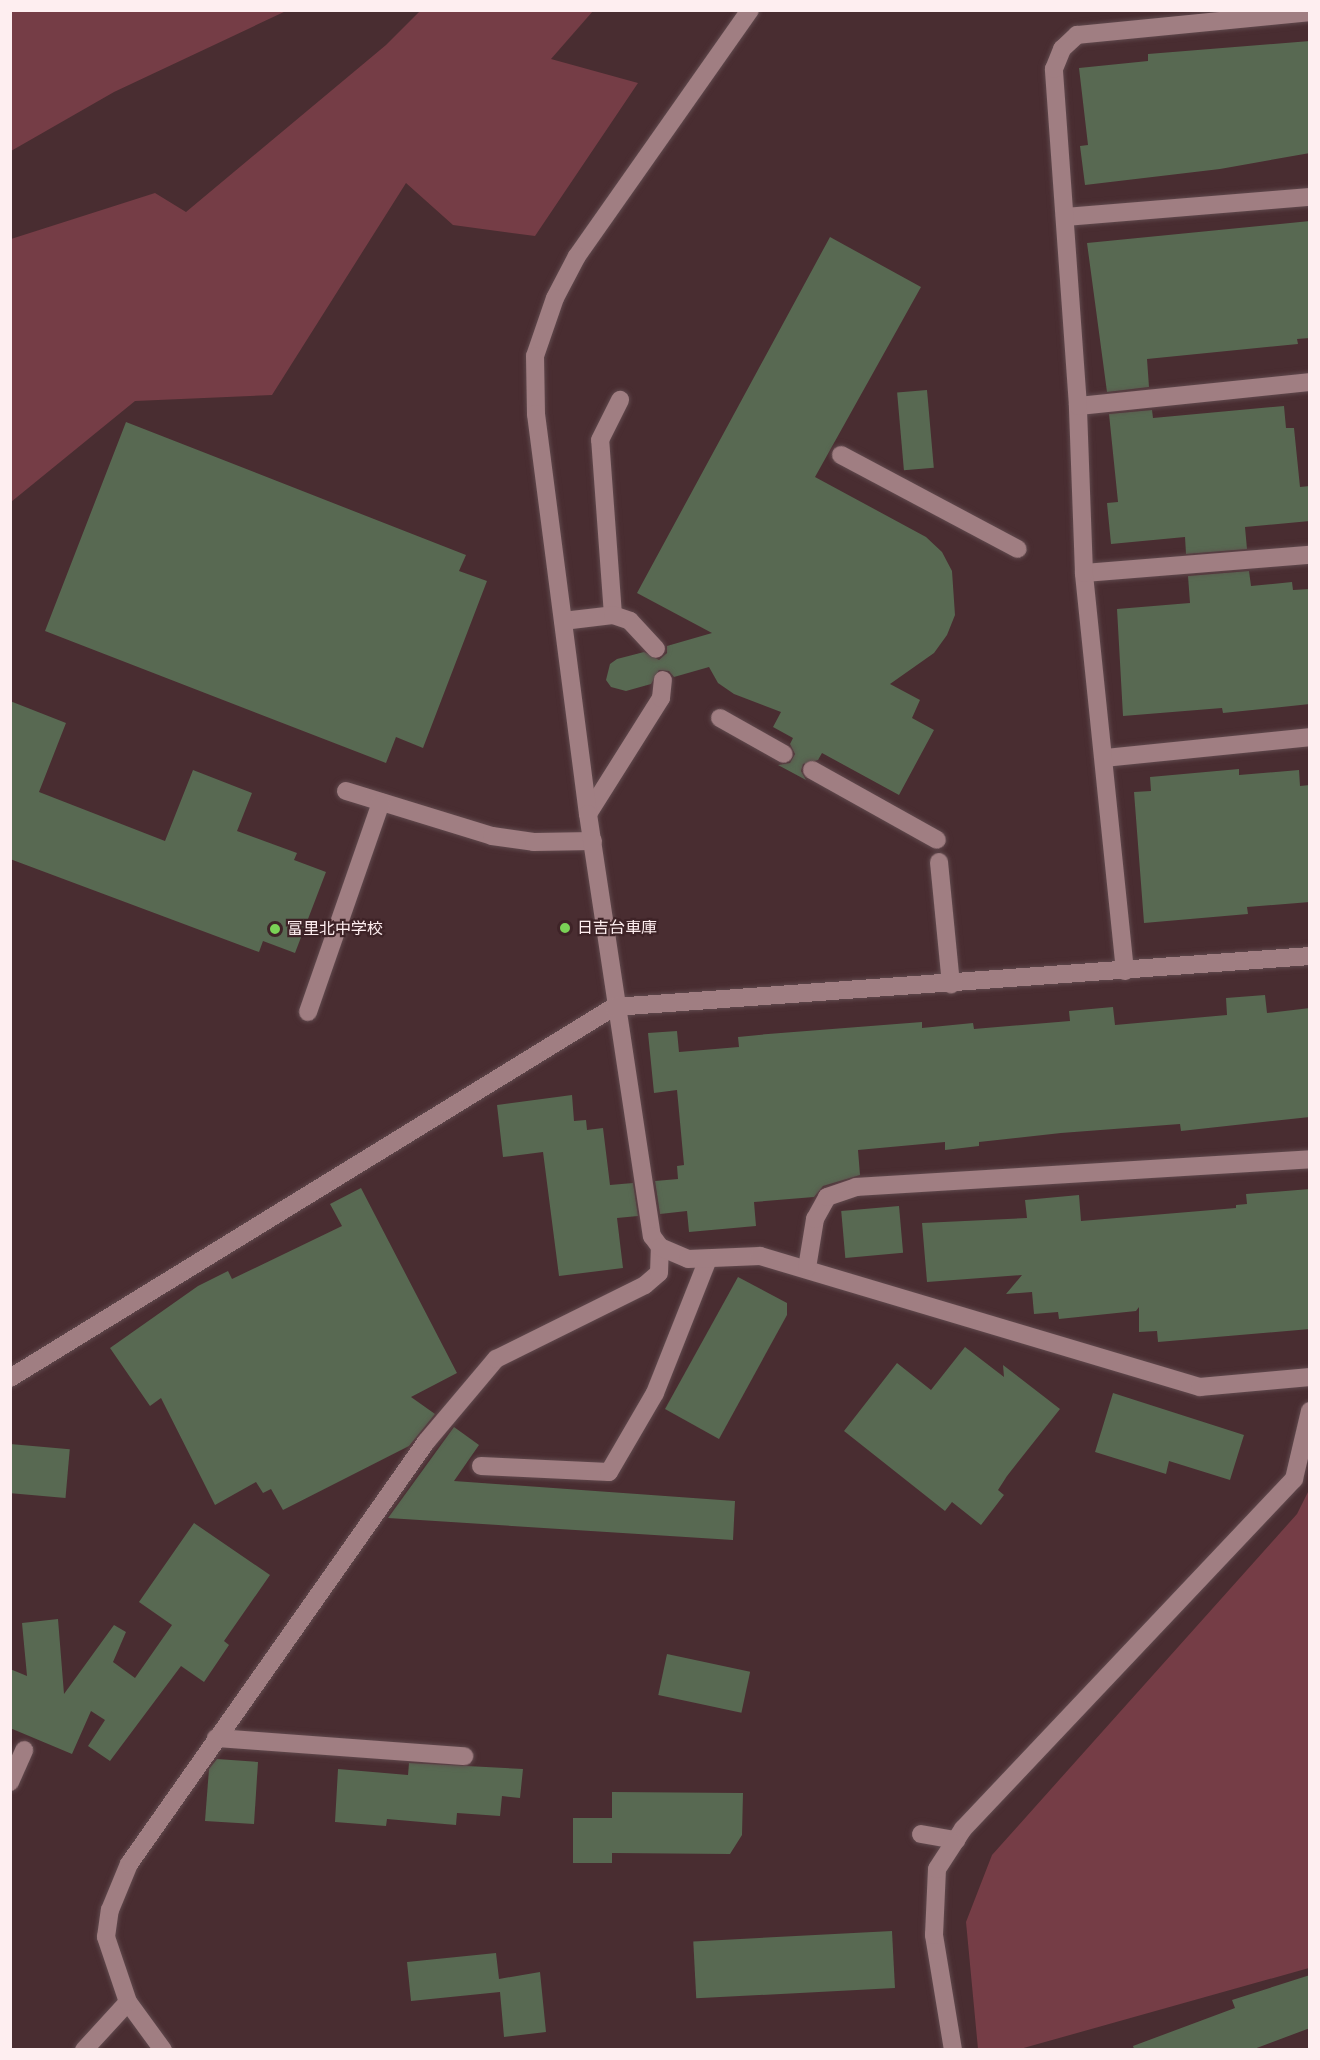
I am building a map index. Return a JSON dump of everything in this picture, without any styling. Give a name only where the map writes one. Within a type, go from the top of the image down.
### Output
[{"type":"street","points":[[750,10],[577,256],[555,298],[535,356],[536,414],[588,814],[614,1007],[646,1211],[652,1236],[660,1246],[688,1259],[759,1256],[807,1268],[1200,1387],[1310,1377]]},
{"type":"street","points":[[1125,971],[1105,759],[1084,573],[1078,406],[1054,69],[1062,49],[1077,35],[1310,12]]},
{"type":"street","points":[[1065,217],[1310,197]]},
{"type":"street","points":[[1078,406],[1310,382]]},
{"type":"street","points":[[613,615],[600,440],[620,400]]},
{"type":"street","points":[[841,455],[1018,549]]},
{"type":"street","points":[[1084,573],[1310,555]]},
{"type":"street","points":[[563,621],[613,615],[630,621],[656,649]]},
{"type":"street","points":[[588,814],[661,698],[663,680]]},
{"type":"street","points":[[720,718],[784,754]]},
{"type":"street","points":[[1105,759],[1310,737]]},
{"type":"street","points":[[812,770],[937,840]]},
{"type":"street","points":[[346,791],[492,836],[534,842],[593,842]]},
{"type":"street","points":[[308,1012],[381,802]]},
{"type":"street","points":[[939,862],[951,984]]},
{"type":"street","points":[[10,1378],[614,1007],[1310,956]]},
{"type":"street","points":[[807,1268],[815,1220],[827,1197],[856,1187],[1310,1159]]},
{"type":"street","points":[[163,2049],[128,2002],[106,1937],[110,1910],[129,1864],[426,1442],[496,1359],[645,1285],[658,1274],[660,1246]]},
{"type":"street","points":[[481,1466],[609,1472],[655,1393],[708,1258]]},
{"type":"street","points":[[953,2049],[933,1935],[938,1869],[956,1840],[1294,1479],[1310,1412]]},
{"type":"street","points":[[216,1738],[464,1756]]},
{"type":"street","points":[[10,1782],[24,1750]]},
{"type":"street","points":[[921,1834],[956,1840]]},
{"type":"street","points":[[84,2049],[128,2002]]},
{"type":"shaded area","points":[[11,10],[286,11],[114,92],[11,151]]},
{"type":"shaded area","points":[[420,11],[593,11],[551,59],[638,83],[535,236],[453,225],[406,183],[272,395],[135,401],[11,502],[11,239],[155,193],[186,212],[386,45]]},
{"type":"shaded area","points":[[1309,1490],[1309,1968],[1020,2049],[978,2049],[966,1922],[992,1855],[1297,1514]]},
{"type":"building","points":[[1310,41],[1310,153],[1220,169],[1085,185],[1080,146],[1088,145],[1079,68],[1148,61],[1148,54]]},
{"type":"building","points":[[1310,221],[1310,338],[1297,339],[1298,344],[1147,359],[1149,387],[1107,392],[1087,243]]},
{"type":"building","points":[[830,237],[921,287],[815,477],[926,537],[942,552],[952,571],[955,615],[947,635],[934,653],[890,684],[920,700],[912,718],[934,730],[899,795],[822,753],[818,760],[803,764],[801,771],[806,780],[778,765],[790,763],[795,754],[790,744],[793,738],[773,727],[781,712],[734,694],[718,683],[709,667],[674,677],[669,671],[659,670],[651,684],[626,691],[611,687],[606,680],[610,664],[617,659],[644,652],[659,660],[667,653],[667,646],[712,633],[637,593]]},
{"type":"building","points":[[927,390],[934,468],[904,470],[897,393]]},
{"type":"building","points":[[1284,406],[1286,428],[1294,428],[1300,487],[1310,486],[1310,521],[1245,527],[1247,549],[1186,554],[1185,537],[1111,544],[1107,503],[1118,502],[1109,414],[1152,410],[1153,418]]},
{"type":"building","points":[[126,422],[466,555],[459,571],[487,581],[423,748],[396,737],[386,763],[45,631]]},
{"type":"building","points":[[1249,571],[1251,586],[1292,582],[1293,590],[1310,589],[1310,704],[1223,713],[1222,708],[1123,716],[1117,609],[1190,603],[1188,576]]},
{"type":"building","points":[[10,701],[66,723],[39,792],[165,841],[193,770],[252,793],[237,831],[297,853],[294,860],[326,872],[295,953],[263,941],[259,952],[10,859]]},
{"type":"building","points":[[1239,769],[1239,775],[1299,770],[1300,786],[1310,785],[1310,902],[1247,907],[1248,914],[1144,923],[1134,792],[1151,791],[1150,777]]},
{"type":"building","points":[[1265,995],[1267,1013],[1310,1008],[1310,1117],[1181,1131],[1180,1124],[1061,1133],[979,1142],[979,1146],[945,1150],[945,1142],[858,1150],[860,1175],[823,1186],[814,1197],[754,1202],[756,1226],[689,1232],[687,1211],[660,1214],[655,1181],[678,1179],[677,1166],[684,1165],[677,1090],[654,1093],[648,1033],[677,1031],[679,1052],[739,1047],[738,1037],[768,1034],[922,1022],[922,1028],[973,1023],[974,1029],[1070,1021],[1069,1011],[1113,1007],[1115,1025],[1227,1015],[1226,998]]},
{"type":"building","points":[[572,1095],[574,1121],[586,1120],[587,1130],[603,1128],[610,1185],[633,1183],[638,1216],[617,1218],[623,1268],[559,1276],[543,1152],[503,1157],[497,1105]]},
{"type":"building","points":[[361,1188],[457,1373],[411,1397],[435,1414],[409,1446],[283,1510],[271,1489],[263,1493],[256,1482],[215,1505],[161,1398],[150,1406],[110,1348],[198,1286],[228,1271],[232,1279],[342,1226],[330,1204]]},
{"type":"building","points":[[1310,1189],[1310,1329],[1158,1342],[1157,1331],[1139,1332],[1139,1307],[1136,1311],[1059,1319],[1058,1312],[1034,1314],[1032,1292],[1006,1294],[1022,1275],[927,1282],[922,1223],[1027,1218],[1025,1200],[1079,1195],[1081,1221],[1236,1208],[1236,1205],[1247,1204],[1246,1194]]},
{"type":"building","points":[[899,1206],[903,1253],[845,1258],[841,1211]]},
{"type":"building","points":[[738,1277],[787,1303],[787,1315],[719,1439],[665,1409]]},
{"type":"building","points":[[965,1347],[1004,1377],[1003,1365],[1060,1409],[1007,1476],[998,1490],[1004,1495],[981,1525],[952,1502],[945,1511],[844,1431],[897,1363],[931,1390]]},
{"type":"building","points":[[1113,1393],[1244,1435],[1230,1480],[1169,1461],[1166,1474],[1095,1452]]},
{"type":"building","points":[[454,1427],[479,1445],[454,1481],[735,1501],[733,1540],[388,1518]]},
{"type":"building","points":[[10,1444],[70,1449],[66,1498],[10,1493]]},
{"type":"building","points":[[194,1523],[270,1575],[224,1641],[229,1645],[204,1682],[181,1666],[110,1761],[88,1746],[105,1720],[91,1711],[72,1754],[10,1728],[10,1669],[27,1676],[22,1623],[58,1619],[64,1694],[114,1625],[126,1632],[113,1662],[135,1678],[172,1625],[139,1602]]},
{"type":"building","points":[[667,1654],[750,1672],[741,1713],[658,1695]]},
{"type":"building","points":[[217,1759],[258,1762],[254,1824],[205,1821],[209,1769]]},
{"type":"building","points":[[409,1763],[523,1769],[520,1798],[502,1796],[500,1816],[457,1813],[456,1825],[387,1819],[386,1826],[335,1822],[338,1769],[408,1775]]},
{"type":"building","points":[[612,1792],[743,1793],[742,1835],[730,1854],[612,1853],[612,1863],[573,1863],[573,1818],[612,1818]]},
{"type":"building","points":[[892,1931],[895,1988],[696,1998],[693,1941]]},
{"type":"building","points":[[496,1953],[499,1979],[540,1972],[546,2032],[504,2037],[500,1992],[411,2001],[407,1962]]},
{"type":"building","points":[[1310,1975],[1310,2028],[1254,2049],[1134,2049],[1133,2046],[1235,2008],[1232,2000]]},
{"type":"place","name":"日吉台車庫","points":[[565,928]]},
{"type":"place","name":"富里北中学校","points":[[275,929]]}]
